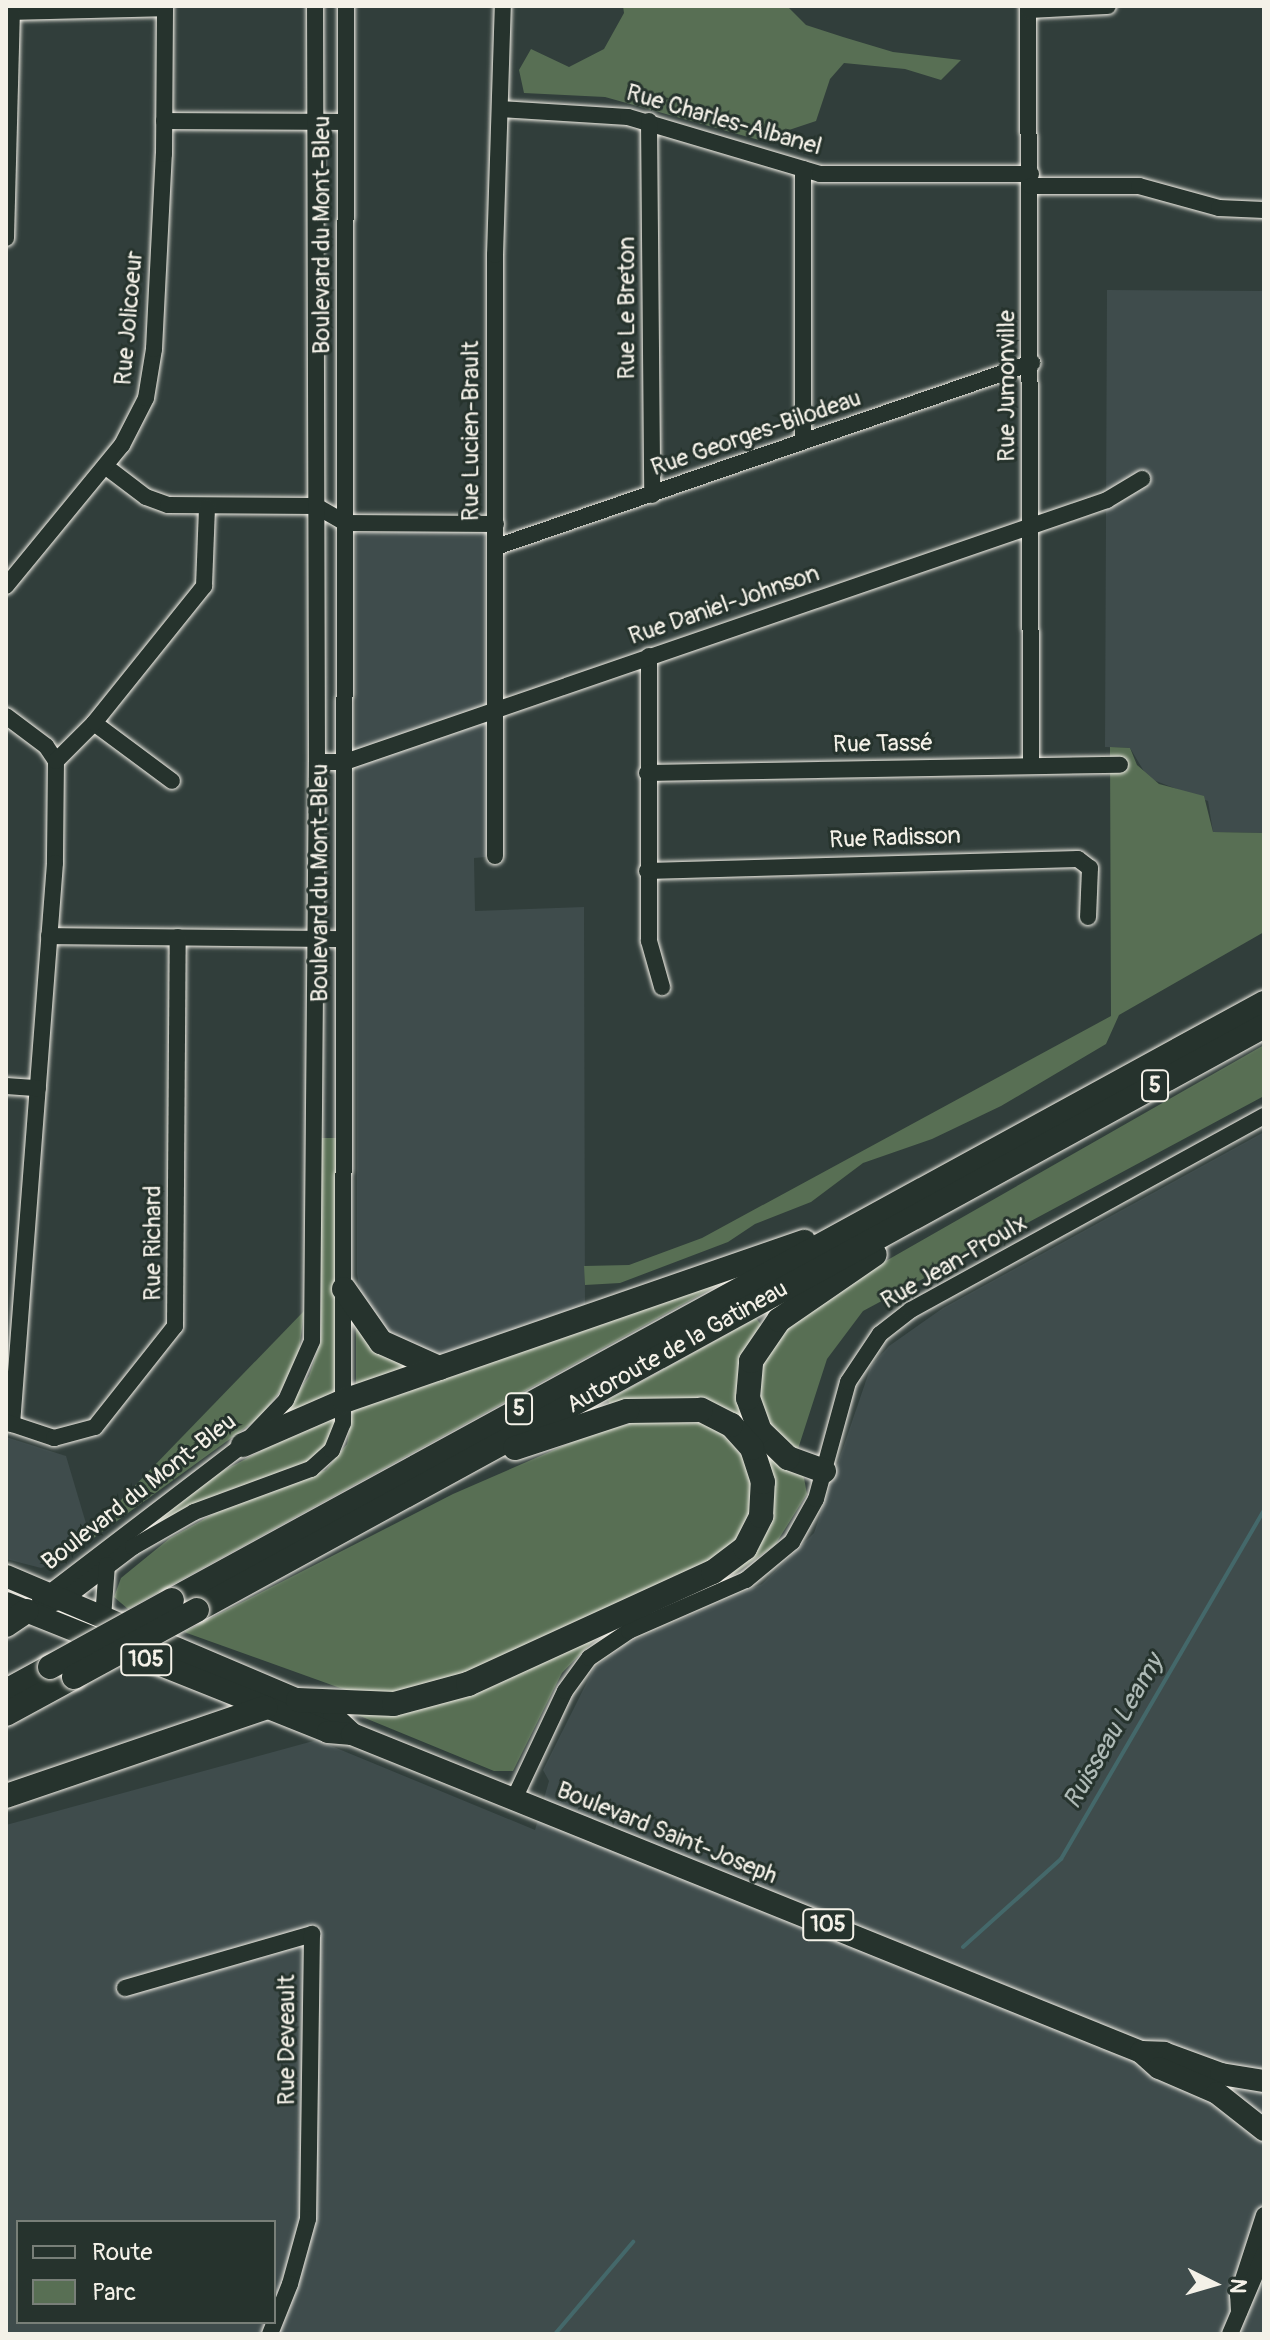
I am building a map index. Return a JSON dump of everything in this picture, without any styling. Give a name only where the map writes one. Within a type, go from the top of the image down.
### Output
[{"type":"highway","name":"Autoroute de la Gatineau","points":[[6,1691],[1264,1003]]},
{"type":"highway","name":"Autoroute de la Gatineau","points":[[6,1714],[1264,1026]]},
{"type":"highway","points":[[824,1471],[782,1455],[756,1424],[747,1389],[758,1345],[793,1309],[979,1182]]},
{"type":"highway","points":[[243,1445],[344,1401],[867,1221]]},
{"type":"highway","points":[[344,1289],[381,1342],[439,1368]]},
{"type":"highway","points":[[298,1700],[394,1704],[468,1684],[713,1572],[747,1544],[764,1503],[761,1469],[747,1441],[719,1417],[685,1408],[604,1417],[449,1472]]},
{"type":"highway","points":[[6,1625],[16,1607]]},
{"type":"highway","points":[[6,1796],[265,1708]]},
{"type":"main road","name":"Boulevard Saint-Joseph","points":[[6,1576],[298,1700],[334,1717],[352,1734]]},
{"type":"main road","name":"Boulevard Saint-Joseph","points":[[16,1607],[328,1732],[352,1734],[1141,2052],[1164,2053],[1221,2074],[1264,2081]]},
{"type":"main road","name":"Boulevard Saint-Joseph","points":[[1141,2052],[1159,2068],[1217,2093],[1264,2130]]},
{"type":"street","name":"Boulevard du Mont-Bleu","points":[[55,1597],[243,1445],[286,1400],[312,1341],[317,762],[315,6]]},
{"type":"street","name":"Boulevard du Mont-Bleu","points":[[16,1607],[55,1597],[194,1512],[317,1465],[339,1437],[344,1401],[346,6]]},
{"type":"street","name":"Rue Lucien-Brault","points":[[495,856],[503,6]]},
{"type":"street","points":[[1028,8],[1108,6]]},
{"type":"street","points":[[6,238],[9,12],[165,7]]},
{"type":"street","name":"Rue Jolicoeur","points":[[6,586],[135,425],[150,385],[164,121],[165,7]]},
{"type":"street","name":"Rue Jumonville","points":[[1028,8],[1032,363],[1031,765]]},
{"type":"street","name":"Rue Charles-Albanel","points":[[500,109],[589,111],[649,121],[803,169],[844,175],[1139,186],[1219,208],[1264,210]]},
{"type":"street","points":[[164,121],[346,122]]},
{"type":"street","name":"Rue Le Breton","points":[[649,121],[652,495]]},
{"type":"street","points":[[803,169],[803,441]]},
{"type":"street","name":"Rue Georges-Bilodeau","points":[[496,547],[1032,363]]},
{"type":"street","points":[[105,466],[158,503],[207,507],[316,506],[345,523],[496,524]]},
{"type":"street","name":"Rue Daniel-Johnson","points":[[317,762],[345,762],[1107,500],[1142,479]]},
{"type":"street","points":[[56,761],[94,723],[204,586],[207,507]]},
{"type":"street","points":[[649,656],[647,871],[650,958],[662,987]]},
{"type":"street","points":[[317,673],[345,673]]},
{"type":"street","points":[[6,716],[46,746],[56,761],[49,936],[9,1423]]},
{"type":"street","points":[[94,723],[172,781]]},
{"type":"street","name":"Rue Tassé","points":[[647,773],[1120,765]]},
{"type":"street","name":"Rue Radisson","points":[[647,871],[1078,859],[1090,868],[1088,917]]},
{"type":"street","points":[[49,936],[344,939]]},
{"type":"street","name":"Rue Richard","points":[[9,1423],[54,1438],[95,1427],[175,1326],[178,937]]},
{"type":"street","points":[[6,1086],[38,1088]]},
{"type":"street","name":"Rue Jean-Proulx","points":[[514,1799],[565,1691],[589,1658],[629,1631],[730,1588],[772,1562],[803,1525],[824,1471],[855,1367],[895,1321],[1264,1116]]},
{"type":"street","points":[[103,1618],[107,1565]]},
{"type":"street","name":"Rue Deveault","points":[[125,1988],[312,1934],[308,2219],[290,2284],[276,2319]]},
{"type":"street","points":[[1239,2312],[1238,2295],[1264,2215]]},
{"type":"street","points":[[1230,2334],[1264,2254]]},
{"type":"shaded area","points":[[1107,290],[1264,291],[1264,833],[1213,832],[1208,801],[1148,778],[1130,748],[1105,747]]},
{"type":"shaded area","points":[[485,530],[486,857],[474,858],[475,911],[584,907],[585,1311],[455,1353],[434,1354],[393,1340],[360,1292],[357,1274],[356,533]]},
{"type":"shaded area","points":[[1264,1132],[1264,2334],[6,2334],[6,1825],[317,1740],[535,1830],[549,1781],[543,1770],[594,1668],[626,1644],[762,1584],[814,1533],[871,1366],[889,1346],[943,1308]]},
{"type":"shaded area","points":[[6,1437],[66,1456],[88,1530],[62,1561],[41,1568],[6,1559]]},
{"type":"green space","points":[[623,6],[787,6],[806,25],[843,37],[893,52],[961,60],[941,80],[905,69],[844,63],[830,79],[816,121],[759,140],[605,97],[524,93],[519,70],[531,49],[569,67],[604,49],[624,13]]},
{"type":"green space","points":[[1110,747],[1130,748],[1137,765],[1159,784],[1204,796],[1213,832],[1264,833],[1264,932],[1119,1015],[1106,1044],[1001,1106],[932,1139],[863,1163],[811,1202],[755,1224],[728,1242],[620,1283],[585,1285],[584,1266],[629,1265],[702,1238],[1111,1016]]},
{"type":"green space","points":[[1264,1045],[1264,1096],[863,1311],[827,1359],[797,1452],[768,1423],[758,1395],[763,1359],[779,1332],[870,1270]]},
{"type":"green space","points":[[321,1138],[337,1138],[337,1397],[287,1420],[283,1414],[309,1376],[321,1340]]},
{"type":"green space","points":[[727,1280],[128,1609],[114,1597],[121,1578],[170,1538],[217,1512],[326,1470],[347,1444],[353,1407]]},
{"type":"green space","points":[[304,1311],[299,1352],[286,1384],[260,1417],[62,1561]]},
{"type":"green space","points":[[756,1318],[762,1326],[741,1377],[804,1478],[807,1494],[775,1545],[733,1575],[731,1569],[761,1538],[741,1423],[611,1408],[608,1400]]},
{"type":"green space","points":[[356,1325],[414,1363],[356,1391]]},
{"type":"green space","points":[[337,1411],[331,1442],[311,1462],[224,1492],[160,1524],[158,1518],[219,1473]]},
{"type":"green space","points":[[650,1418],[702,1420],[723,1430],[751,1469],[751,1516],[740,1537],[723,1554],[683,1574],[470,1672],[407,1692],[354,1693],[184,1632],[453,1494],[586,1436]]},
{"type":"green space","points":[[599,1635],[562,1673],[513,1771],[494,1771],[348,1711]]},
{"type":"waterway","name":"Ruisseau Leamy","points":[[963,1947],[1061,1859],[1264,1510]]},
{"type":"waterway","name":"Ruisseau Leamy","points":[[555,2334],[633,2242]]}]
